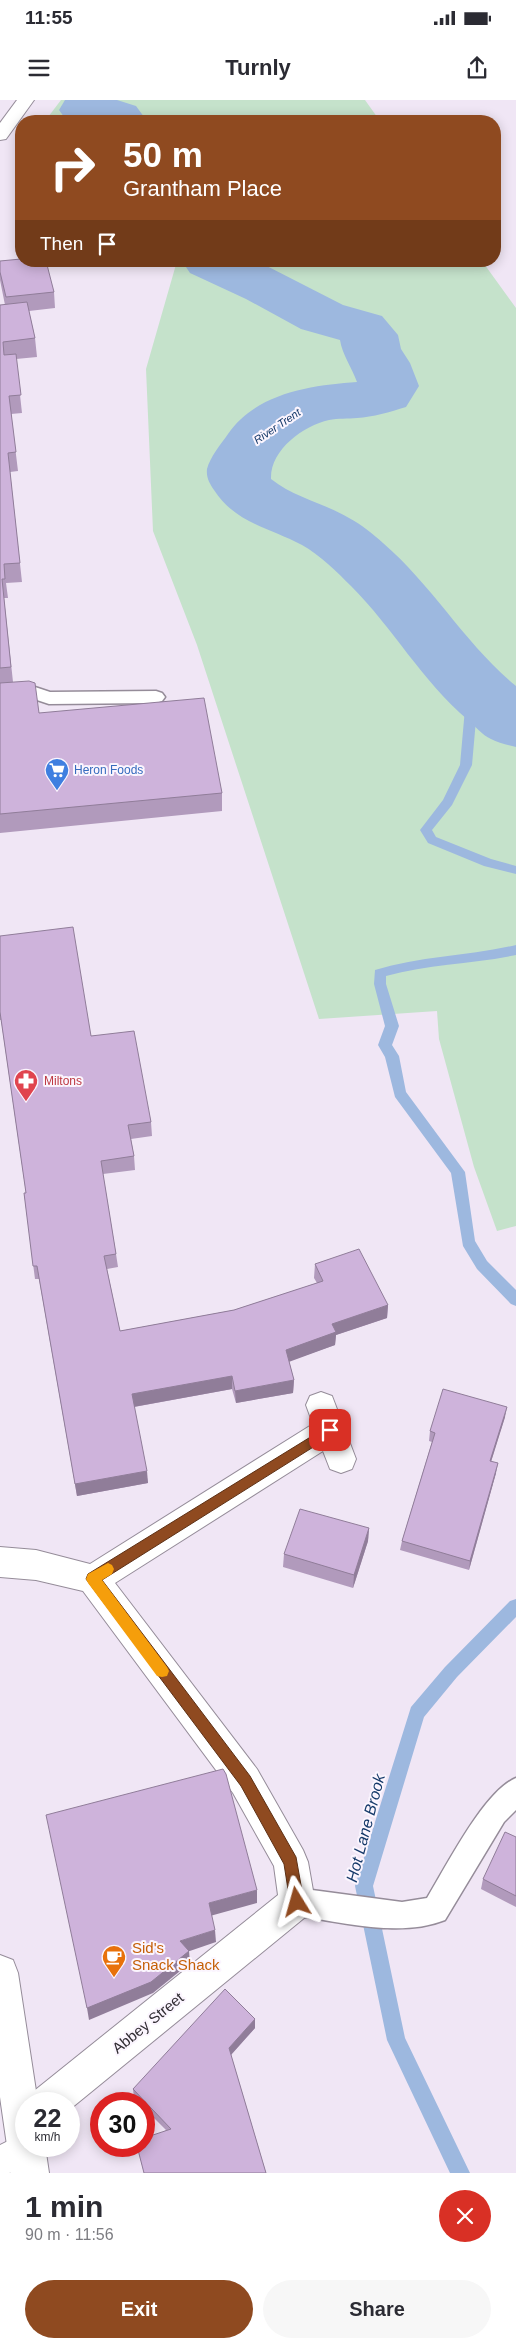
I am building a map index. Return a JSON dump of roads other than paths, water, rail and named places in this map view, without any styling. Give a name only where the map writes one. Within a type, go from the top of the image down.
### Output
[{"type":"street","points":[[0,135],[26,100]]},
{"type":"street","points":[[93,1579],[326,1418],[342,1459]]},
{"type":"street","points":[[0,1562],[36,1566],[93,1579],[246,1781],[291,1862],[297,1902]]},
{"type":"street","name":"Abbey Street","points":[[80,2092],[297,1902]]},
{"type":"street","points":[[0,1973],[18,2092]]},
{"type":"lane","points":[[0,695],[32,692],[49,698],[156,697]]},
{"type":"lane","points":[[297,1902],[402,1916],[434,1910],[495,1813],[516,1791]]},
{"type":"waterway","name":"River Trent","points":[[91,100],[85,110],[109,115]]},
{"type":"waterway","name":"River Trent","points":[[223,267],[266,287],[322,317],[361,328],[369,335],[371,349],[380,363],[389,386],[384,394],[363,399],[315,405],[287,416],[274,424],[262,433],[244,456],[239,469],[239,480],[246,490],[271,508],[325,531],[359,557],[394,592],[456,668],[478,691],[516,723]]},
{"type":"waterway","name":"Hot Lane Brook","points":[[473,686],[466,765],[448,802],[426,830],[432,840],[488,863],[516,870]]},
{"type":"waterway","name":"Hot Lane Brook","points":[[516,950],[485,957],[413,964],[380,973],[380,984],[392,1026],[385,1045],[392,1056],[400,1093],[458,1172],[468,1242],[482,1265],[516,1300]]},
{"type":"waterway","name":"Hot Lane Brook","points":[[460,2173],[396,2040],[364,1886],[417,1713],[451,1672],[516,1606]]},
{"type":"place","name":"Heron Foods","points":[[57,791]]},
{"type":"place","name":"Miltons","points":[[26,1102]]},
{"type":"place","name":"Sid's Snack Shack","points":[[114,1978]]}]
